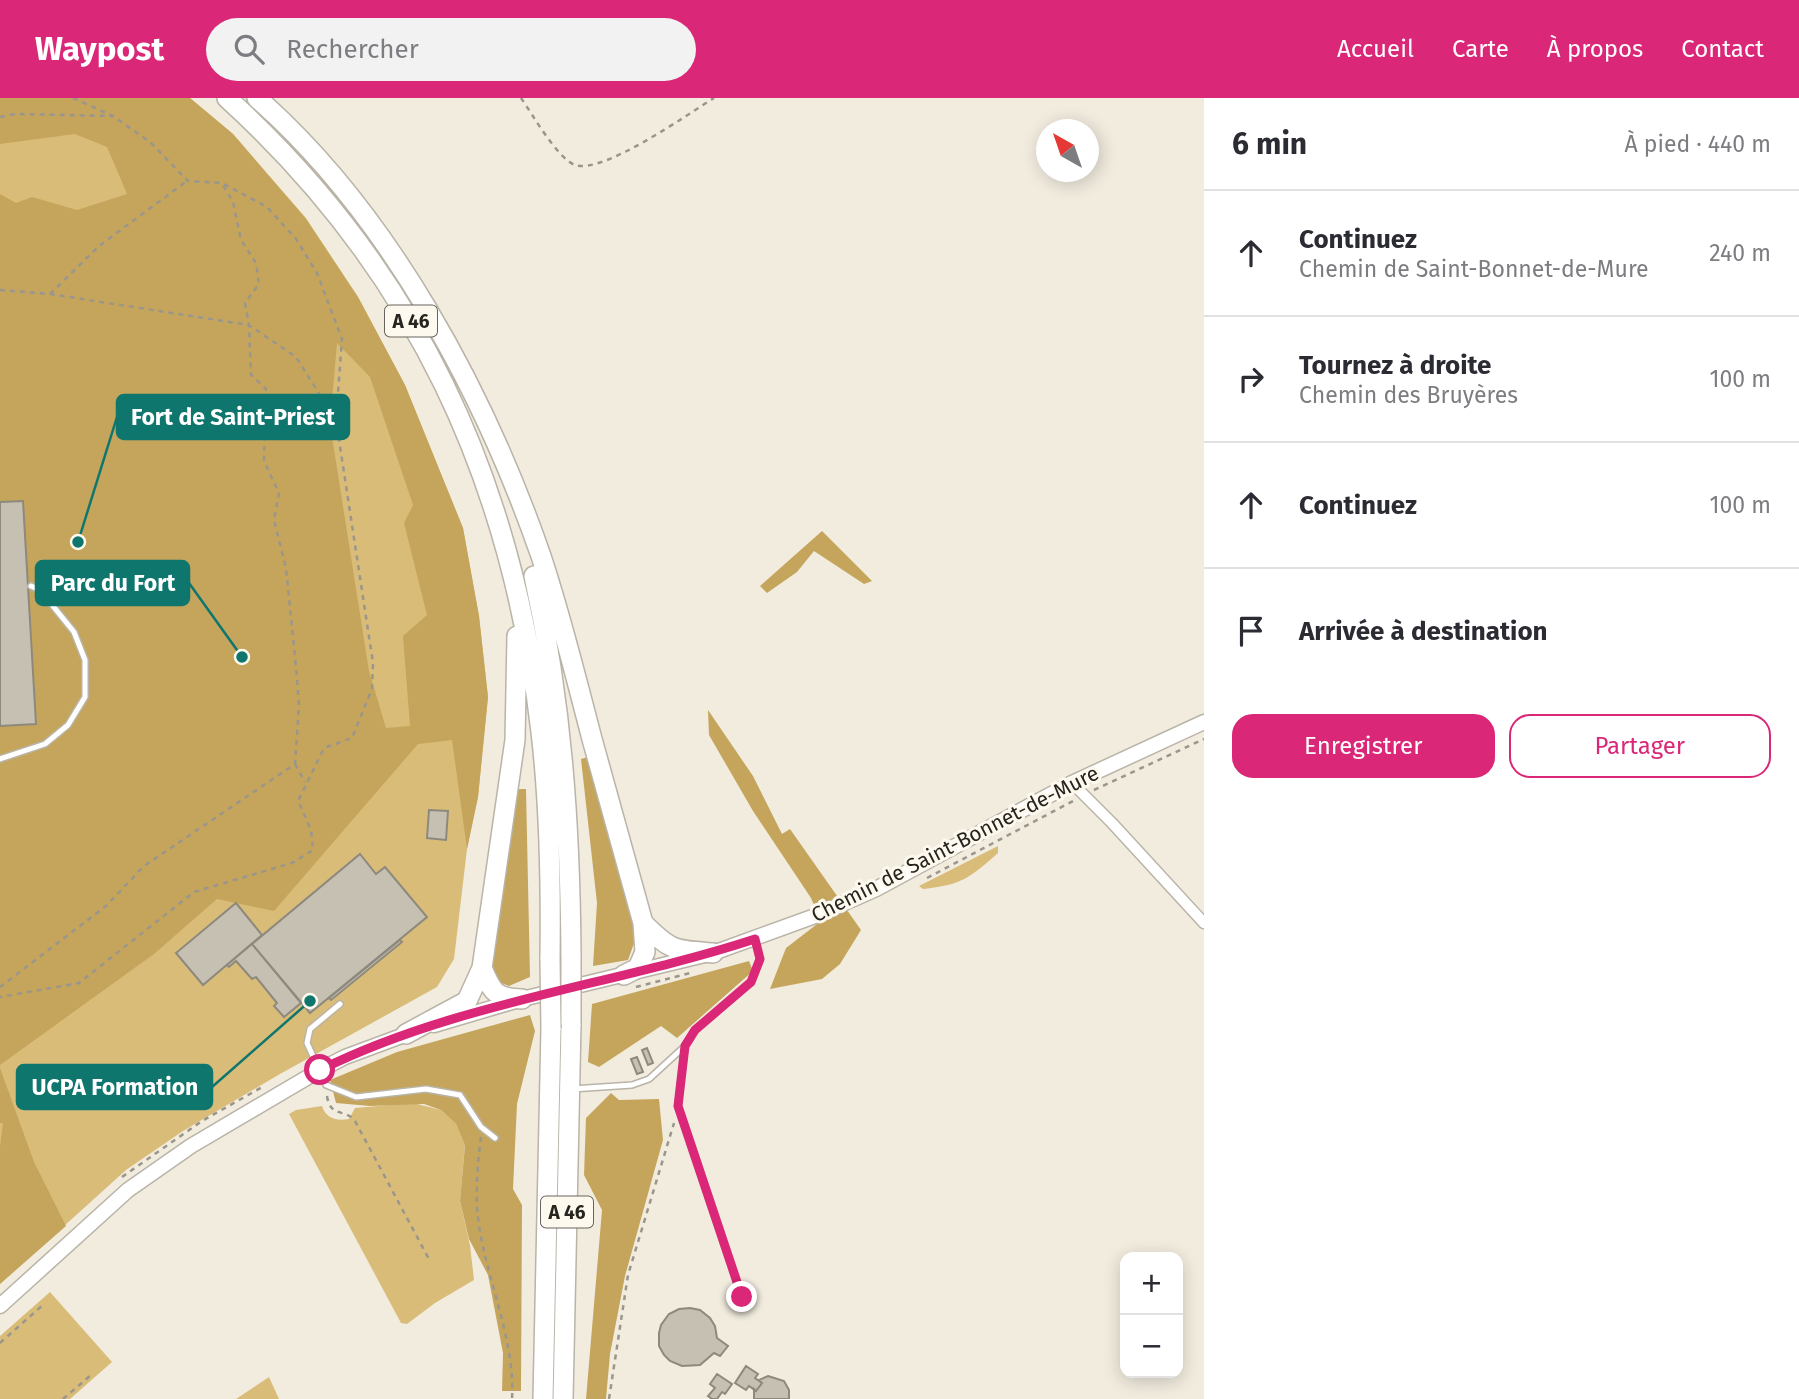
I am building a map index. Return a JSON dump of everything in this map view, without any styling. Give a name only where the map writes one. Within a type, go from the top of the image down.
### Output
[{"type":"highway","name":"A 46","points":[[227,98],[295,164],[337,214],[371,258],[416,329],[444,382],[474,449],[505,543],[534,677],[551,864],[551,1028],[543,1399]]},
{"type":"highway","name":"A 46","points":[[257,98],[310,150],[390,251],[439,329],[483,418],[506,478],[523,531],[543,614],[553,671],[571,860],[571,1024],[563,1399]]},
{"type":"highway","points":[[483,418],[512,480],[541,557],[643,923],[646,952],[638,968],[624,975]]},
{"type":"highway","points":[[405,1034],[467,1001],[482,968],[516,740],[516,590]]},
{"type":"highway","points":[[643,923],[664,944],[674,949],[713,953]]},
{"type":"highway","points":[[482,968],[490,988],[496,993],[504,999],[522,999]]},
{"type":"street","name":"Chemin de Saint-Bonnet-de-Mure","points":[[0,1306],[100,1214],[161,1166],[233,1120],[320,1070],[405,1034],[522,999],[713,953],[755,939],[876,889],[1072,783],[1204,722]]},
{"type":"street","points":[[1072,783],[1204,923]]},
{"type":"lane","points":[[0,759],[45,744],[68,725],[85,697],[85,660],[74,632],[40,590],[31,586]]},
{"type":"lane","points":[[569,1089],[632,1084],[649,1079],[685,1046],[695,1030],[751,982],[760,959],[755,939]]},
{"type":"lane","points":[[340,1004],[310,1029],[307,1043],[326,1085],[356,1097],[426,1089],[460,1095],[481,1127],[495,1138]]},
{"type":"lane","points":[[685,1046],[678,1106],[742,1297]]},
{"type":"path","points":[[73,98],[113,116],[150,142],[188,181]]},
{"type":"path","points":[[521,98],[558,150],[573,165],[588,167],[603,163],[667,128],[714,98]]},
{"type":"path","points":[[0,117],[15,114],[113,116]]},
{"type":"path","points":[[0,997],[79,983],[194,892],[292,863],[313,850],[311,830],[298,801],[324,748],[352,738],[372,689],[373,663],[336,420],[342,339],[317,273],[296,239],[267,207],[222,183],[188,181],[99,246],[50,294]]},
{"type":"path","points":[[222,183],[233,202],[241,240],[256,263],[259,284],[245,303],[249,325],[251,375],[266,389],[264,461],[279,493],[274,520],[286,568],[299,705],[295,764],[306,782]]},
{"type":"path","points":[[0,290],[50,294],[249,325],[296,357],[336,420]]},
{"type":"path","points":[[1084,795],[1204,740]]},
{"type":"path","points":[[0,987],[106,906],[144,866],[295,764]]},
{"type":"path","points":[[326,1085],[328,1104],[334,1111],[351,1116],[355,1121],[430,1261]]},
{"type":"path","points":[[609,1399],[628,1275],[650,1209],[678,1106]]},
{"type":"path","points":[[481,1127],[477,1208],[505,1335],[513,1388],[512,1399]]},
{"type":"path","points":[[0,1343],[44,1304]]},
{"type":"path","points":[[63,1399],[91,1375]]},
{"type":"shaded area","points":[[0,98],[190,98],[233,134],[306,218],[358,297],[405,385],[463,528],[479,616],[488,697],[478,797],[467,849],[454,959],[437,987],[183,1131],[126,1170],[0,1284]]},
{"type":"shaded area","points":[[0,98],[190,98],[233,134],[306,219],[358,297],[405,385],[463,528],[479,616],[488,697],[478,797],[467,849],[452,740],[418,744],[274,911],[217,899],[154,954],[0,1065],[0,194],[16,203],[32,197],[77,210],[127,194],[107,147],[75,134],[0,144]],"holes":[[[337,343],[370,377],[413,505],[404,523],[427,615],[403,636],[410,726],[386,728],[369,671],[330,424]]]},
{"type":"shaded area","points":[[822,531],[872,581],[864,584],[814,551],[797,572],[767,593],[760,586]]},
{"type":"shaded area","points":[[708,710],[753,776],[782,834],[790,829],[861,930],[840,964],[822,979],[770,989],[786,948],[821,921],[811,898],[753,811],[709,735]]},
{"type":"shaded area","points":[[588,757],[637,935],[628,960],[593,966],[597,903],[581,759]]},
{"type":"shaded area","points":[[518,789],[526,789],[530,977],[509,986],[496,981],[491,958]]},
{"type":"shaded area","points":[[998,846],[998,853],[964,879],[936,887],[923,889],[919,886]]},
{"type":"shaded area","points":[[749,961],[753,971],[677,1038],[661,1026],[599,1067],[588,1062],[592,1004]]},
{"type":"shaded area","points":[[530,1015],[535,1031],[517,1104],[513,1189],[522,1205],[521,1391],[502,1391],[503,1353],[488,1275],[469,1239],[460,1201],[465,1145],[456,1124],[441,1110],[424,1104],[370,1106],[336,1103],[330,1080],[397,1052]]},
{"type":"shaded area","points":[[0,1068],[34,1162],[66,1226],[0,1284],[0,1147],[3,1123],[0,1123]]},
{"type":"shaded area","points":[[611,1093],[619,1100],[659,1099],[663,1140],[625,1276],[610,1354],[606,1399],[586,1399],[602,1210],[584,1175],[586,1118]]},
{"type":"shaded area","points":[[413,1103],[441,1110],[456,1124],[465,1144],[460,1201],[470,1245],[474,1280],[435,1303],[407,1324],[401,1323],[289,1114],[296,1110],[322,1106],[329,1116],[345,1120],[349,1119],[355,1108]]},
{"type":"shaded area","points":[[50,1292],[112,1362],[70,1399],[0,1399],[0,1336]]},
{"type":"shaded area","points":[[269,1377],[279,1399],[236,1399]]},
{"type":"building","points":[[23,501],[36,724],[0,726],[0,502]]},
{"type":"building","points":[[429,810],[448,811],[446,840],[427,838]]},
{"type":"building","points":[[360,854],[376,874],[385,867],[427,917],[310,1013],[252,944]]},
{"type":"building","points":[[236,903],[262,935],[203,985],[176,953]]},
{"type":"building","points":[[400,940],[402,942],[331,1000],[329,998]]},
{"type":"building","points":[[252,944],[301,1003],[284,1017],[274,1006],[277,1003],[256,977],[252,979],[236,961],[229,967],[227,965]]},
{"type":"building","points":[[647,1048],[653,1063],[648,1065],[642,1050]]},
{"type":"building","points":[[637,1057],[643,1072],[637,1074],[631,1059]]},
{"type":"building","points":[[690,1308],[700,1310],[710,1318],[717,1338],[728,1346],[720,1356],[714,1353],[700,1365],[682,1366],[664,1355],[659,1346],[659,1333],[669,1314]]},
{"type":"building","points":[[746,1366],[758,1374],[755,1378],[762,1383],[756,1391],[749,1386],[746,1390],[735,1383]]},
{"type":"building","points":[[717,1374],[732,1384],[725,1394],[722,1392],[717,1399],[712,1399],[708,1396],[715,1388],[710,1384]]},
{"type":"building","points":[[768,1376],[784,1381],[789,1390],[789,1399],[754,1399],[754,1389],[756,1391],[762,1383],[759,1380]]},
{"type":"place","name":"Fort de Saint-Priest","points":[[78,542]]},
{"type":"place","name":"Parc du Fort","points":[[242,657]]},
{"type":"place","name":"UCPA Formation","points":[[310,1001]]},
{"type":"route","points":[[320,1070],[345,1057],[405,1034],[522,999],[713,953],[755,939],[760,959],[751,982],[695,1030],[685,1046],[678,1106],[742,1297]]}]
